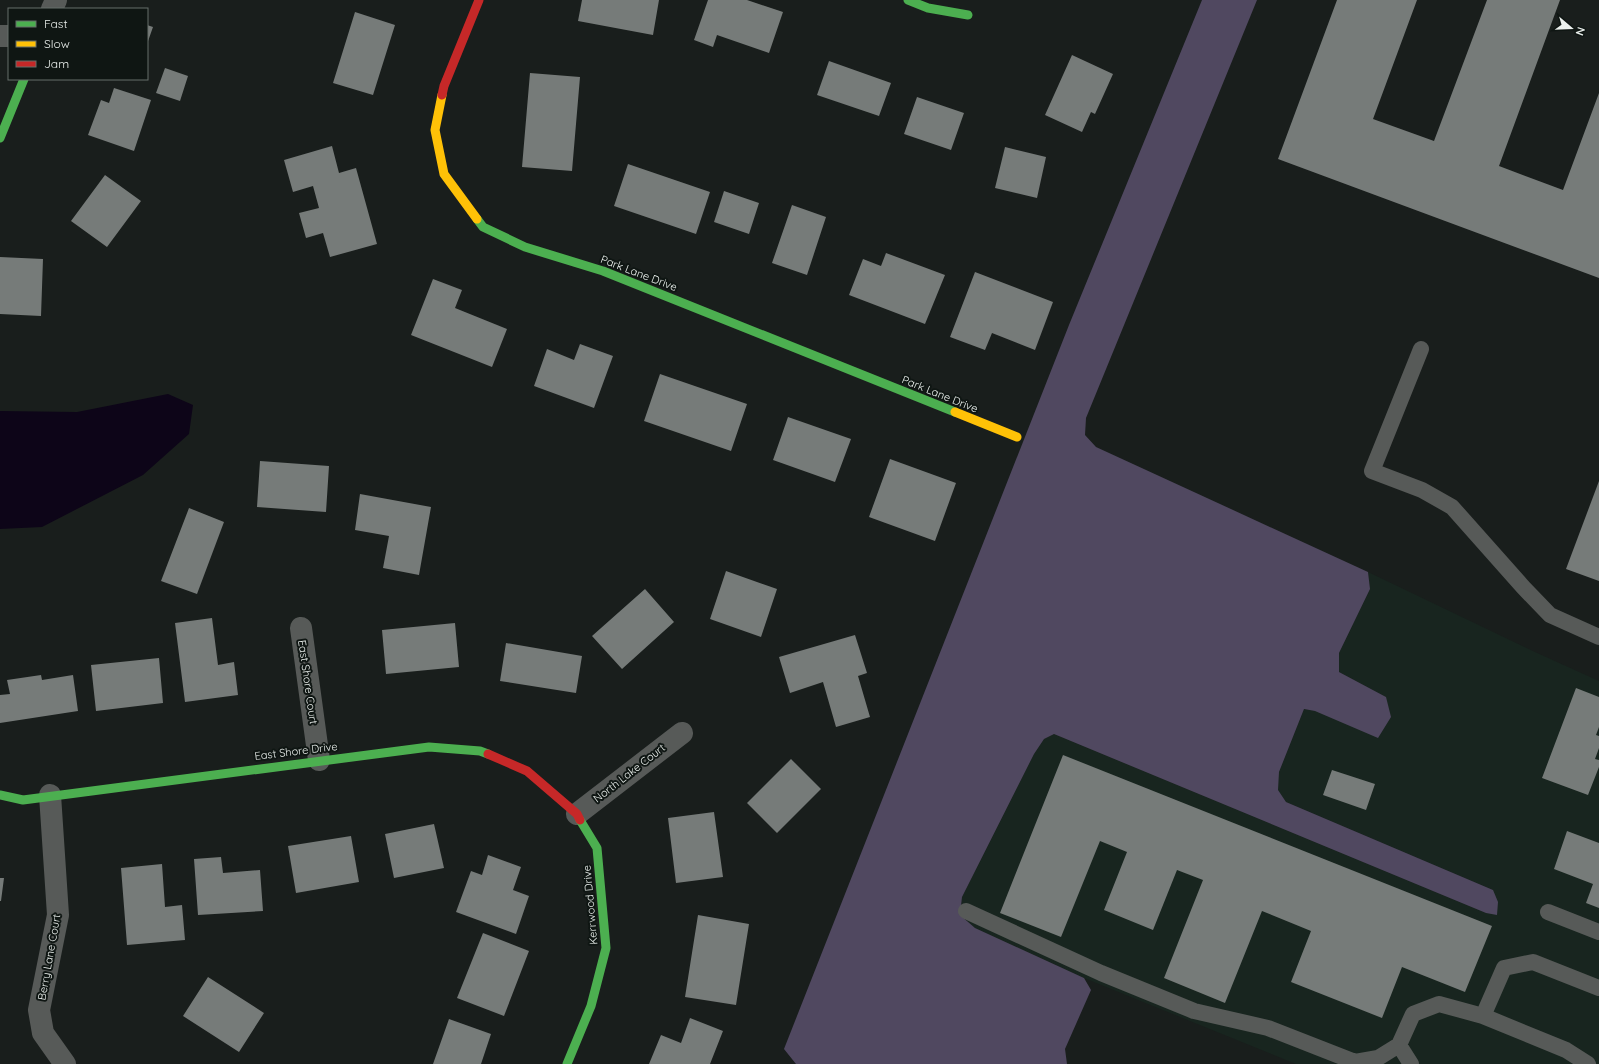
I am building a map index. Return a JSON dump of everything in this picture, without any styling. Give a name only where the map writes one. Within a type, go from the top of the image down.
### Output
[{"type":"street","name":"Park Lane Drive","points":[[479,0],[444,86],[435,130],[444,174],[483,227],[525,247],[603,271],[1017,437]]},
{"type":"street","points":[[908,0],[928,8],[968,15]]},
{"type":"street","points":[[0,138],[24,80]]},
{"type":"street","name":"East Shore Court","points":[[301,628],[319,760]]},
{"type":"street","name":"North Lake Court","points":[[577,814],[682,732]]},
{"type":"street","name":"East Shore Drive","points":[[0,795],[23,800],[50,795],[428,747],[480,751],[527,771],[577,814]]},
{"type":"street","name":"Berry Lane Court","points":[[50,795],[58,915],[39,1010],[43,1033],[65,1064]]},
{"type":"street","name":"Kerrwood Drive","points":[[567,1064],[591,1006],[606,948],[597,848],[577,814]]},
{"type":"lane","points":[[1420,349],[1372,471],[1422,490],[1452,507],[1550,615],[1599,637]]},
{"type":"lane","points":[[966,911],[1101,973],[1194,1011],[1268,1028],[1355,1062],[1378,1058],[1400,1045],[1413,1014],[1439,1004],[1483,1016],[1566,1050],[1588,1064]]},
{"type":"lane","points":[[1548,912],[1599,932]]},
{"type":"lane","points":[[1483,1016],[1504,968],[1533,962],[1599,988]]},
{"type":"lane","points":[[1400,1045],[1411,1064]]},
{"type":"shaded area","points":[[1202,0],[1257,0],[1086,418],[1085,435],[1096,447],[1368,572],[1370,589],[1339,653],[1339,672],[1386,697],[1391,717],[1378,738],[1315,711],[1304,709],[1279,772],[1278,790],[1286,802],[1493,890],[1498,902],[1497,915],[1486,913],[1054,734],[1044,739],[1034,754],[962,897],[960,915],[975,928],[1084,978],[1091,990],[1065,1049],[1067,1064],[796,1064],[784,1049],[1069,325]]},
{"type":"shaded area","points":[[168,394],[193,405],[189,434],[143,475],[42,527],[0,529],[0,411],[77,412]]},
{"type":"shaded area","points":[[1368,572],[1599,681],[1599,1064],[1296,1064],[1084,978],[975,928],[960,916],[962,897],[1034,754],[1044,739],[1054,734],[1486,913],[1493,890],[1286,802],[1277,790],[1279,772],[1304,709],[1315,711],[1386,697],[1339,672],[1339,653],[1370,589]]},
{"type":"building","points":[[582,0],[659,0],[653,35],[578,21]]},
{"type":"building","points":[[708,0],[747,0],[783,12],[769,53],[717,35],[713,47],[694,40]]},
{"type":"building","points":[[1337,0],[1417,0],[1373,119],[1434,141],[1487,0],[1560,0],[1499,166],[1563,190],[1599,93],[1599,278],[1278,159]]},
{"type":"building","points":[[355,12],[395,25],[373,95],[333,83]]},
{"type":"building","points":[[148,25],[153,27],[148,41]]},
{"type":"building","points":[[1072,55],[1113,74],[1095,114],[1091,112],[1082,132],[1045,115]]},
{"type":"building","points":[[829,61],[891,83],[879,116],[817,95]]},
{"type":"building","points":[[165,68],[188,76],[180,101],[156,93]]},
{"type":"building","points":[[530,73],[580,77],[572,171],[522,167]]},
{"type":"building","points":[[114,88],[151,100],[134,151],[88,135],[101,100],[109,103]]},
{"type":"building","points":[[917,97],[964,113],[951,150],[904,134]]},
{"type":"building","points":[[332,146],[339,173],[356,168],[377,244],[330,257],[323,233],[306,238],[299,213],[319,208],[313,186],[293,192],[284,160]]},
{"type":"building","points":[[1005,147],[1046,157],[1037,198],[995,188]]},
{"type":"building","points":[[628,164],[710,192],[696,234],[614,206]]},
{"type":"building","points":[[105,175],[141,201],[107,247],[71,221]]},
{"type":"building","points":[[724,191],[759,203],[749,234],[714,222]]},
{"type":"building","points":[[792,205],[826,217],[807,275],[772,263]]},
{"type":"building","points":[[886,253],[945,275],[925,324],[849,295],[863,259],[881,266]]},
{"type":"building","points":[[0,257],[43,259],[41,316],[0,314]]},
{"type":"building","points":[[975,272],[1053,302],[1035,350],[992,333],[985,350],[950,337]]},
{"type":"building","points":[[433,279],[462,290],[455,308],[507,329],[492,367],[411,335]]},
{"type":"building","points":[[580,344],[613,356],[594,408],[534,386],[547,349],[574,360]]},
{"type":"building","points":[[660,374],[747,404],[731,451],[644,421]]},
{"type":"building","points":[[788,417],[851,439],[835,482],[773,460]]},
{"type":"building","points":[[890,459],[956,483],[935,541],[869,517]]},
{"type":"building","points":[[260,461],[329,466],[326,512],[257,507]]},
{"type":"building","points":[[1599,481],[1599,581],[1566,569]]},
{"type":"building","points":[[360,494],[431,507],[419,575],[383,568],[389,536],[355,530]]},
{"type":"building","points":[[189,508],[224,522],[197,594],[161,581]]},
{"type":"building","points":[[726,571],[777,589],[761,637],[710,619]]},
{"type":"building","points":[[645,589],[674,622],[622,669],[592,636]]},
{"type":"building","points":[[212,618],[218,665],[234,662],[238,695],[185,702],[175,623]]},
{"type":"building","points":[[455,623],[459,667],[386,674],[382,630]]},
{"type":"building","points":[[855,635],[867,673],[858,676],[870,717],[836,727],[823,682],[790,693],[779,657]]},
{"type":"building","points":[[506,643],[582,656],[576,693],[500,681]]},
{"type":"building","points":[[159,658],[163,703],[96,711],[91,665]]},
{"type":"building","points":[[41,675],[42,680],[73,675],[78,711],[0,723],[0,695],[10,694],[7,680]]},
{"type":"building","points":[[1576,688],[1599,697],[1599,727],[1596,735],[1599,736],[1599,748],[1595,759],[1599,760],[1599,767],[1588,795],[1542,778]]},
{"type":"building","points":[[1063,755],[1492,926],[1465,992],[1402,967],[1382,1018],[1291,982],[1311,931],[1262,911],[1225,1003],[1164,978],[1203,880],[1177,870],[1153,930],[1104,910],[1127,852],[1100,841],[1061,937],[1000,913]]},
{"type":"building","points":[[791,759],[821,789],[777,833],[747,803]]},
{"type":"building","points":[[1332,770],[1375,784],[1366,810],[1323,795]]},
{"type":"building","points":[[714,812],[723,877],[676,883],[668,818]]},
{"type":"building","points":[[434,824],[444,868],[394,878],[385,834]]},
{"type":"building","points":[[1567,831],[1599,843],[1599,908],[1586,903],[1593,884],[1554,869]]},
{"type":"building","points":[[351,836],[359,882],[296,893],[288,846]]},
{"type":"building","points":[[488,855],[521,867],[513,890],[529,896],[516,934],[456,912],[471,871],[482,875]]},
{"type":"building","points":[[221,857],[223,873],[260,870],[263,911],[198,915],[194,859]]},
{"type":"building","points":[[162,864],[165,907],[182,905],[185,940],[127,945],[121,868]]},
{"type":"building","points":[[0,878],[4,878],[1,901],[0,901]]},
{"type":"building","points":[[698,915],[749,924],[736,1005],[685,997]]},
{"type":"building","points":[[483,933],[529,951],[504,1016],[457,998]]},
{"type":"building","points":[[208,977],[264,1013],[239,1052],[183,1016]]},
{"type":"building","points":[[690,1018],[723,1031],[710,1064],[649,1064],[661,1035],[681,1043]]},
{"type":"building","points":[[449,1019],[491,1034],[481,1064],[433,1064]]},
{"type":"traffic: fast","points":[[908,0],[928,8],[968,15]]},
{"type":"traffic: fast","points":[[0,138],[24,80]]},
{"type":"traffic: fast","points":[[477,219],[483,227],[525,247],[603,271],[955,412]]},
{"type":"traffic: fast","points":[[0,795],[23,800],[429,747],[480,751],[488,754]]},
{"type":"traffic: fast","points":[[567,1064],[591,1006],[606,948],[597,848],[580,820]]},
{"type":"traffic: slow","points":[[442,95],[435,130],[444,174],[477,219]]},
{"type":"traffic: slow","points":[[955,412],[1017,437]]},
{"type":"traffic: jam","points":[[442,95],[444,86],[479,0]]},
{"type":"traffic: jam","points":[[488,754],[527,771],[577,814],[580,820]]}]
